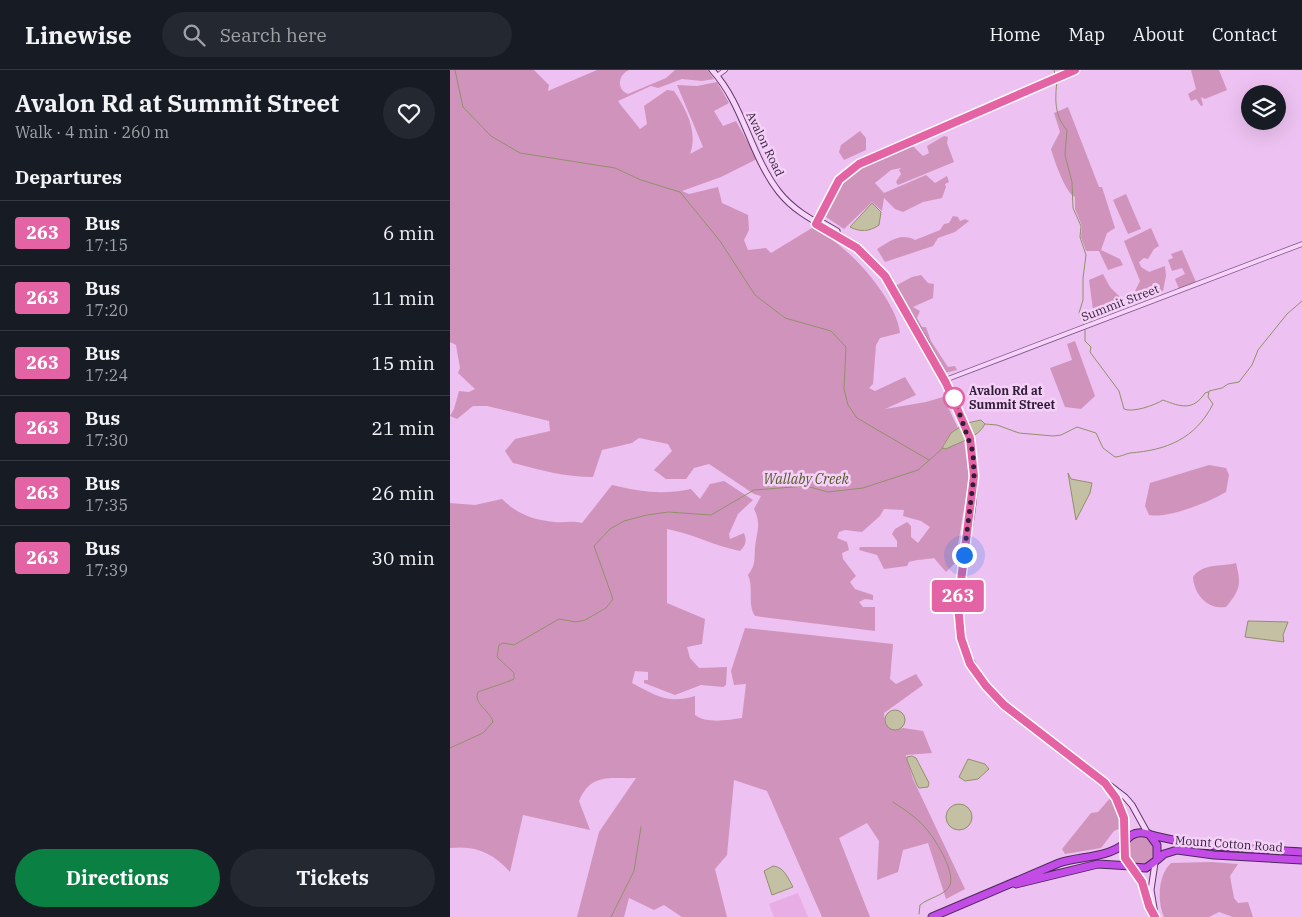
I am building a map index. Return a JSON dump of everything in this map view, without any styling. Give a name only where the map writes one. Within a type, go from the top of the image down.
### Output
[{"type":"highway","points":[[932,917],[992,891],[1059,863],[1081,856],[1112,852],[1137,833],[1148,834],[1157,845],[1156,861],[1143,869],[1098,864],[992,891]]},
{"type":"highway","name":"Mount Cotton Road","points":[[1148,834],[1200,846],[1302,852]]},
{"type":"highway","points":[[1124,843],[1124,856],[1131,867]]},
{"type":"highway","name":"Mount Cotton Road","points":[[1156,861],[1168,852],[1182,850],[1214,855],[1302,860]]},
{"type":"street","name":"Avalon Road","points":[[712,70],[732,98],[764,167],[777,190],[792,207],[844,235],[885,276],[945,380]]},
{"type":"street","points":[[717,76],[724,70]]},
{"type":"street","points":[[817,222],[839,180],[859,164],[1074,70]]},
{"type":"street","name":"Summit Street","points":[[945,380],[1302,244]]},
{"type":"street","points":[[945,380],[970,438],[974,476],[958,605],[959,627],[966,654],[979,678],[993,695],[1130,802],[1148,834]]},
{"type":"street","points":[[1105,783],[1122,811],[1126,829],[1124,843]]},
{"type":"street","points":[[1155,917],[1151,893],[1156,861]]},
{"type":"street","points":[[1131,867],[1142,882],[1149,906],[1155,917]]},
{"type":"shaded area","points":[[450,70],[534,70],[549,85],[548,91],[597,70],[629,70],[625,72],[620,82],[624,92],[628,94],[666,78],[675,70],[707,70],[714,79],[702,81],[682,79],[658,88],[651,86],[618,101],[640,129],[647,124],[644,106],[667,90],[674,91],[690,122],[693,138],[690,154],[703,147],[677,85],[697,86],[717,82],[729,103],[714,111],[723,126],[736,121],[757,159],[721,177],[682,191],[689,194],[718,187],[722,203],[748,215],[749,230],[744,240],[748,250],[766,248],[771,253],[812,228],[839,245],[867,272],[879,288],[897,319],[900,333],[880,338],[876,345],[873,384],[869,388],[875,391],[905,377],[916,395],[885,409],[943,397],[958,428],[951,433],[942,449],[964,441],[969,478],[955,563],[946,572],[934,558],[911,561],[907,566],[884,569],[877,555],[859,550],[860,547],[897,547],[897,541],[892,534],[895,529],[907,522],[911,526],[911,537],[918,543],[930,527],[921,521],[903,516],[904,510],[884,509],[880,516],[862,532],[845,530],[839,532],[837,538],[847,542],[849,550],[842,553],[843,559],[856,576],[850,582],[855,589],[873,595],[873,600],[865,599],[859,602],[863,607],[875,607],[875,631],[755,616],[751,606],[750,580],[748,575],[754,562],[758,529],[758,519],[754,509],[761,496],[754,494],[709,464],[694,468],[686,479],[666,479],[654,470],[672,451],[668,444],[639,438],[632,443],[602,450],[593,477],[543,471],[513,463],[505,451],[515,439],[550,431],[549,421],[487,406],[473,406],[457,419],[450,416],[459,391],[469,392],[475,389],[458,373],[460,368],[456,345],[450,342]]},
{"type":"shaded area","points":[[1191,70],[1219,70],[1227,90],[1205,99],[1201,97],[1203,105],[1201,106],[1196,99],[1191,101],[1188,94],[1196,89]]},
{"type":"shaded area","points":[[1068,107],[1099,187],[1102,187],[1115,228],[1107,233],[1101,250],[1120,259],[1123,265],[1108,270],[1099,251],[1086,251],[1081,237],[1082,226],[1075,209],[1075,197],[1064,183],[1051,149],[1060,132],[1054,113]]},
{"type":"shaded area","points":[[860,131],[866,138],[866,150],[844,160],[839,152],[841,145]]},
{"type":"shaded area","points":[[944,136],[948,137],[947,143],[954,162],[898,185],[896,182],[901,174],[899,170],[901,168],[891,170],[875,183],[884,193],[926,175],[935,183],[947,176],[949,182],[945,184],[946,187],[942,198],[923,202],[903,212],[895,209],[884,198],[882,211],[872,202],[844,229],[823,215],[831,196],[847,174],[911,144],[923,156],[929,153],[927,146]]},
{"type":"shaded area","points":[[1126,194],[1141,229],[1128,234],[1113,200]]},
{"type":"shaded area","points":[[872,203],[881,212],[879,225],[872,229],[864,230],[850,227]]},
{"type":"shaded area","points":[[953,216],[958,217],[960,221],[965,219],[969,221],[955,232],[938,238],[933,246],[885,262],[877,249],[900,237],[915,240],[940,230],[944,224],[949,223]]},
{"type":"shaded area","points":[[1151,228],[1159,246],[1154,249],[1148,259],[1144,258],[1139,262],[1141,267],[1149,272],[1165,266],[1166,276],[1163,291],[1133,302],[1133,295],[1140,281],[1124,241]]},
{"type":"shaded area","points":[[1182,250],[1196,282],[1179,289],[1175,279],[1185,274],[1182,268],[1172,271],[1168,260],[1173,258],[1171,254]]},
{"type":"shaded area","points":[[1103,274],[1110,287],[1127,304],[1094,317],[1089,280]]},
{"type":"shaded area","points":[[921,275],[928,283],[934,284],[933,298],[913,307],[920,311],[917,318],[922,327],[926,327],[931,341],[948,367],[955,366],[957,370],[945,373],[896,288],[897,285],[912,277]]},
{"type":"shaded area","points":[[1075,341],[1095,396],[1081,409],[1065,407],[1050,368],[1072,360],[1067,344]]},
{"type":"shaded area","points":[[981,420],[985,424],[978,433],[946,449],[942,448],[951,433],[960,427],[963,431],[969,427],[967,423]]},
{"type":"shaded area","points":[[1209,465],[1226,468],[1229,475],[1226,492],[1199,505],[1177,512],[1157,516],[1149,515],[1145,506],[1150,483]]},
{"type":"shaded area","points":[[1068,473],[1071,479],[1092,483],[1090,493],[1076,520]]},
{"type":"shaded area","points":[[724,481],[753,500],[738,514],[729,534],[730,539],[744,533],[745,545],[740,551],[667,529],[667,603],[705,619],[702,644],[687,647],[690,658],[699,668],[727,667],[726,685],[723,687],[701,685],[675,695],[644,683],[644,680],[648,680],[648,672],[635,671],[632,683],[669,699],[695,696],[695,715],[705,720],[730,720],[742,718],[746,684],[734,685],[731,671],[745,628],[893,644],[890,679],[896,684],[916,674],[923,685],[884,713],[885,722],[894,730],[903,728],[923,731],[932,753],[906,755],[913,779],[965,889],[946,899],[928,843],[903,850],[898,872],[877,880],[879,841],[867,823],[839,838],[870,917],[822,917],[767,791],[734,780],[727,855],[715,869],[727,917],[682,917],[664,905],[654,910],[629,898],[624,917],[577,917],[599,832],[636,778],[602,779],[589,786],[579,801],[590,830],[523,815],[510,872],[490,855],[476,849],[450,848],[450,503],[475,505],[502,499],[514,509],[533,518],[555,522],[582,523],[612,485],[652,492],[691,489],[700,499],[710,484]]},
{"type":"shaded area","points":[[1236,563],[1239,576],[1237,591],[1226,607],[1213,606],[1203,600],[1196,589],[1193,577],[1207,567]]},
{"type":"shaded area","points":[[1248,621],[1288,622],[1283,635],[1284,642],[1245,637]]},
{"type":"shaded area","points":[[895,710],[902,713],[905,720],[902,727],[895,730],[888,727],[885,720],[888,713]]},
{"type":"shaded area","points":[[912,756],[916,758],[929,783],[928,787],[919,788],[917,785],[907,760],[907,757]]},
{"type":"shaded area","points":[[968,759],[985,764],[989,769],[978,779],[965,781],[959,777]]},
{"type":"shaded area","points":[[1111,797],[1118,807],[1121,828],[1114,831],[1101,848],[1065,854],[1062,849],[1091,813],[1098,812]]},
{"type":"shaded area","points":[[959,804],[969,807],[972,817],[969,827],[959,830],[949,827],[946,817],[949,807]]},
{"type":"shaded area","points":[[1141,836],[1151,840],[1155,850],[1151,860],[1141,864],[1131,860],[1127,850],[1131,840]]},
{"type":"shaded area","points":[[1211,862],[1238,864],[1230,876],[1234,898],[1238,903],[1248,902],[1253,917],[1233,917],[1219,912],[1209,917],[1164,917],[1160,904],[1160,888],[1163,874],[1171,863]]},
{"type":"shaded area","points":[[773,866],[783,871],[793,887],[772,895],[764,871]]},
{"type":"shaded area","points":[[798,893],[808,917],[774,917],[769,904]]},
{"type":"waterway","points":[[455,70],[463,107],[491,136],[520,153],[615,168],[641,180],[680,192],[720,241],[755,295],[785,318],[831,331],[846,347],[844,389],[848,405],[857,418],[929,460]]},
{"type":"waterway","points":[[1054,70],[1055,74]]},
{"type":"waterway","points":[[1057,81],[1056,107],[1060,119],[1067,130],[1065,155],[1072,182],[1073,208],[1081,226],[1080,237],[1086,255],[1083,300],[1079,313],[1083,324]]},
{"type":"waterway","name":"Wallaby Creek","points":[[985,424],[997,425],[1019,433],[1053,436],[1061,435],[1077,427],[1096,433],[1103,448],[1115,457],[1168,445],[1189,434],[1206,416],[1213,404],[1208,397],[1209,391],[1239,382],[1252,365],[1258,350],[1287,314],[1302,301]]},
{"type":"waterway","points":[[1085,330],[1085,341],[1091,347],[1090,352],[1119,391],[1124,409],[1138,409],[1163,400],[1181,406],[1191,405],[1208,392]]},
{"type":"waterway","name":"Wallaby Creek","points":[[450,748],[483,733],[493,722],[479,703],[478,692],[514,679],[514,673],[497,657],[499,645],[503,643],[514,645],[559,619],[576,622],[585,620],[606,608],[613,599],[594,546],[610,529],[624,521],[668,512],[711,515],[754,490],[806,486],[828,492],[863,488],[918,470],[943,448]]},
{"type":"waterway","points":[[893,802],[916,819],[928,831],[941,850],[950,875],[951,882],[949,887],[943,893],[920,905],[919,914]]},
{"type":"waterway","points":[[611,917],[634,871],[641,827]]},
{"type":"bus line","name":"263","points":[[1075,70],[859,164],[839,180],[816,224],[838,235],[857,248],[874,262],[885,276],[946,383],[970,438],[973,452],[974,476],[958,605],[961,638],[970,664],[993,695],[1105,783],[1116,798],[1126,829],[1124,856],[1142,882],[1149,906],[1155,917]]},
{"type":"place","name":"Avalon Rd at Summit Street","points":[[954,398]]},
{"type":"route","points":[[954,398],[967,429],[973,452],[974,476],[964,555]]}]
